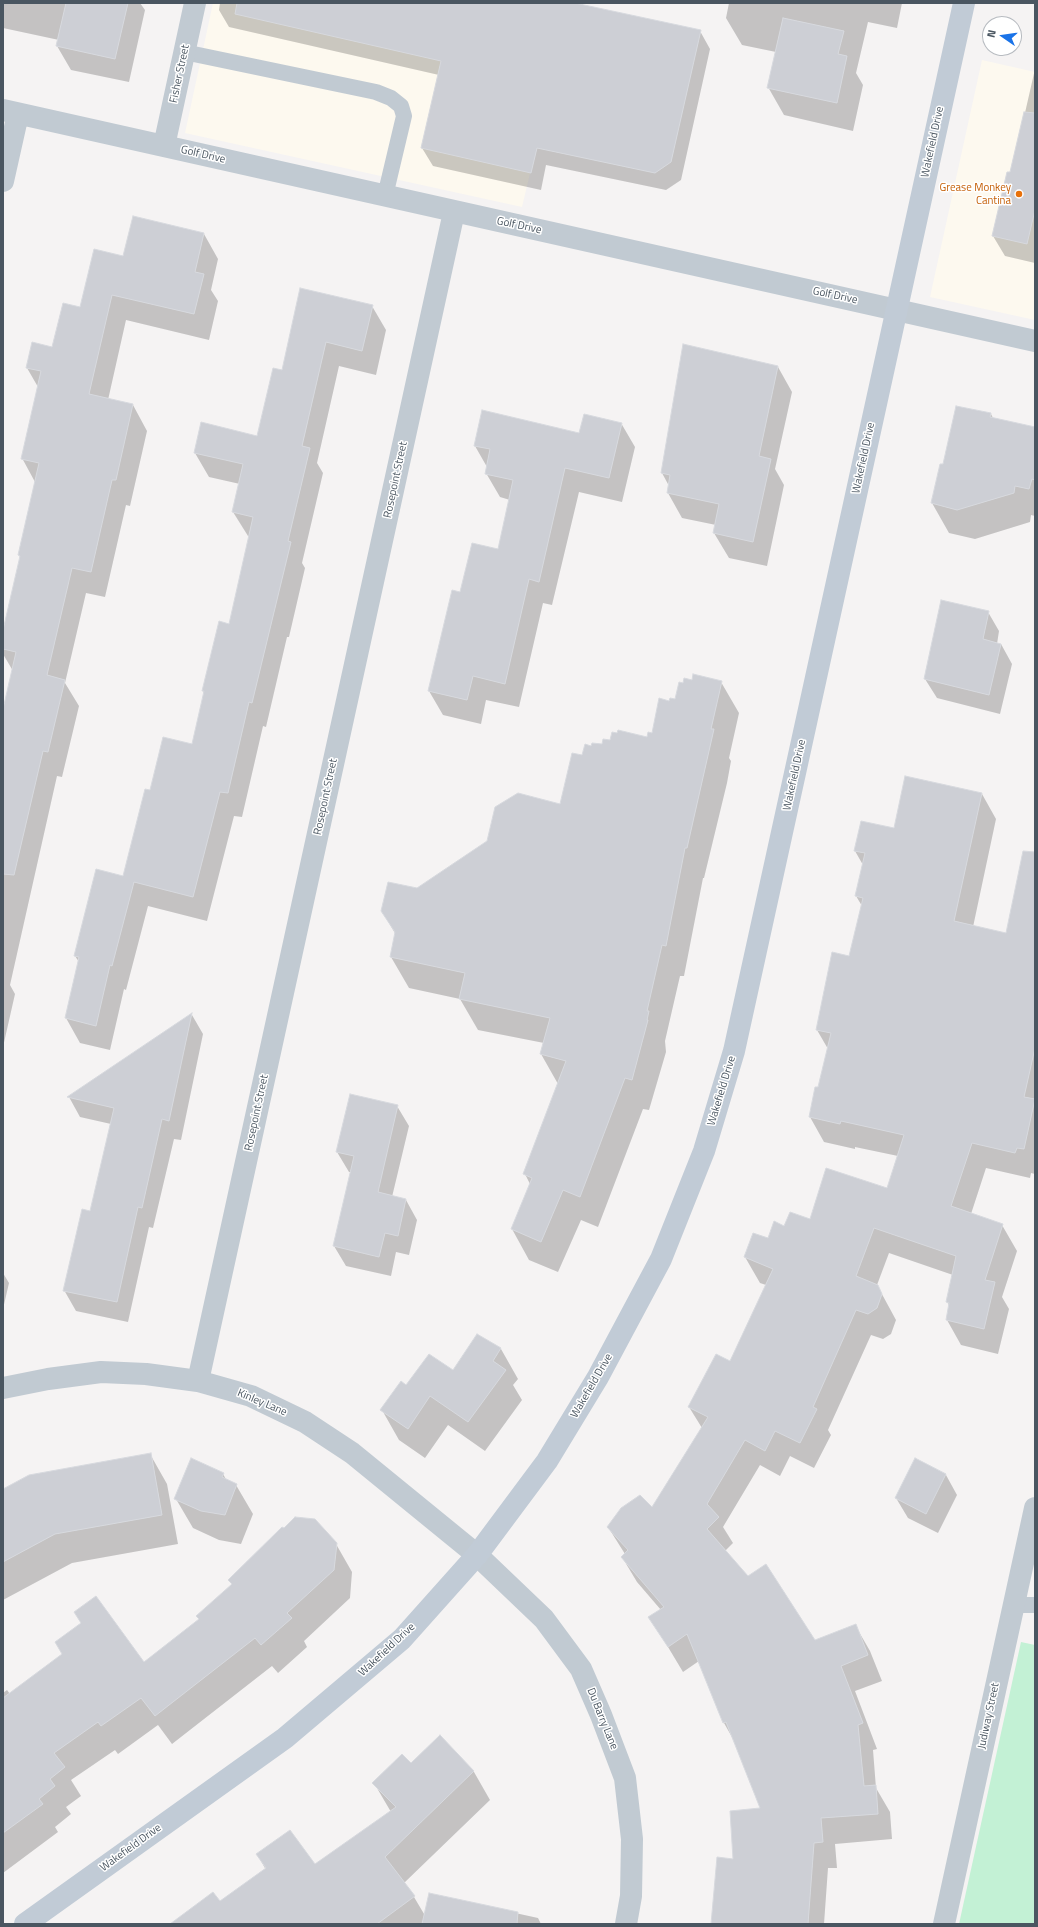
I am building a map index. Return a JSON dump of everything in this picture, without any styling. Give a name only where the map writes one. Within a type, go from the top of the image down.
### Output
[{"type":"street","name":"Fisher Street","points":[[164,146],[195,3]]},
{"type":"street","name":"Wakefield Drive","points":[[25,1924],[285,1738],[402,1639],[476,1555],[547,1461],[598,1377],[661,1259],[704,1151],[734,1051],[964,3]]},
{"type":"street","name":"Golf Drive","points":[[10,112],[1035,341]]},
{"type":"street","points":[[3,181],[10,112]]},
{"type":"street","name":"Rosepoint Street","points":[[198,1381],[454,212]]},
{"type":"street","name":"Kinley Lane","points":[[3,1388],[48,1379],[101,1372],[146,1374],[198,1381],[251,1396],[305,1422],[352,1453],[476,1555]]},
{"type":"street","name":"Judiway Street","points":[[944,1924],[1035,1508]]},
{"type":"street","name":"Du Barry Lane","points":[[476,1555],[544,1619],[581,1669],[601,1715],[625,1778],[632,1839],[631,1896],[626,1924]]},
{"type":"lane","points":[[184,52],[376,92],[391,98],[401,106],[404,116],[385,196]]},
{"type":"lane","points":[[1014,1605],[1035,1605]]},
{"type":"shaded area","points":[[213,3],[570,3],[522,207],[185,133]]},
{"type":"shaded area","points":[[982,60],[1035,72],[1035,320],[930,297]]},
{"type":"green space","points":[[1021,1642],[1035,1645],[1035,1924],[959,1924]]},
{"type":"building","points":[[66,3],[128,3],[115,59],[56,46]]},
{"type":"building","points":[[237,3],[575,3],[701,30],[671,162],[655,173],[537,148],[531,173],[421,148],[441,61],[235,14]]},
{"type":"building","points":[[783,18],[844,31],[838,54],[847,56],[837,103],[767,88]]},
{"type":"building","name":"Grease Monkey Cantina","points":[[1024,112],[1035,113],[1035,210],[1027,244],[992,236],[1007,172],[1010,172]]},
{"type":"building","points":[[133,216],[204,233],[195,272],[204,274],[194,314],[112,295],[89,394],[133,404],[116,480],[112,480],[91,572],[72,568],[47,675],[65,680],[48,752],[43,751],[14,875],[3,874],[3,709],[16,652],[3,649],[3,630],[39,463],[21,459],[41,371],[26,368],[32,342],[52,347],[63,303],[80,307],[94,249],[123,256]]},
{"type":"building","points":[[300,288],[373,305],[362,351],[326,342],[302,446],[310,448],[288,541],[291,542],[252,703],[249,702],[228,793],[220,792],[193,897],[134,882],[112,966],[110,965],[96,1026],[65,1018],[79,957],[74,956],[96,869],[123,876],[145,789],[150,790],[163,737],[192,744],[204,691],[202,691],[219,621],[229,624],[253,517],[232,512],[243,464],[194,453],[201,422],[257,436],[273,368],[282,370]]},
{"type":"building","points":[[683,344],[778,366],[759,456],[771,459],[753,542],[713,533],[719,504],[667,493],[670,475],[661,473]]},
{"type":"building","points":[[956,406],[991,413],[990,417],[1035,427],[1035,480],[1032,479],[1029,489],[1015,486],[1014,493],[957,510],[931,503],[940,464],[943,464]]},
{"type":"building","points":[[482,410],[579,433],[584,414],[622,423],[609,478],[565,468],[539,582],[529,579],[505,684],[473,676],[467,700],[428,691],[452,590],[460,592],[472,543],[498,549],[513,480],[485,474],[490,449],[474,446]]},
{"type":"building","points":[[941,600],[989,611],[983,639],[1001,644],[989,695],[924,679]]},
{"type":"building","points":[[693,674],[722,681],[711,729],[714,729],[687,848],[685,848],[666,946],[662,945],[647,1011],[649,1011],[648,1020],[632,1080],[625,1078],[580,1197],[563,1190],[541,1242],[511,1229],[532,1178],[523,1174],[566,1061],[540,1054],[550,1018],[459,999],[465,973],[390,957],[395,932],[381,911],[388,882],[417,888],[487,841],[495,807],[518,793],[560,804],[572,753],[582,755],[585,744],[591,746],[592,743],[602,744],[603,739],[610,740],[612,732],[617,733],[618,730],[647,737],[648,732],[652,733],[659,698],[669,701],[670,698],[675,699],[679,682],[683,683],[684,678],[692,680]]},
{"type":"building","points":[[905,776],[982,793],[954,921],[1006,933],[1023,851],[1035,852],[1035,1048],[1024,1097],[1035,1099],[1024,1149],[1017,1148],[1015,1153],[972,1143],[951,1206],[1003,1224],[985,1280],[995,1282],[984,1329],[946,1320],[949,1303],[946,1302],[956,1256],[874,1228],[856,1276],[878,1285],[882,1294],[877,1308],[868,1314],[856,1310],[813,1407],[817,1409],[800,1443],[775,1431],[765,1451],[745,1440],[707,1504],[719,1517],[707,1529],[748,1576],[766,1564],[815,1640],[856,1624],[868,1655],[841,1666],[863,1723],[858,1725],[864,1786],[876,1785],[878,1814],[821,1818],[823,1842],[814,1843],[808,1924],[711,1924],[717,1857],[733,1859],[730,1811],[760,1808],[726,1722],[723,1723],[687,1634],[668,1647],[648,1617],[664,1607],[621,1557],[628,1550],[607,1527],[621,1508],[640,1495],[652,1507],[708,1417],[688,1407],[716,1354],[730,1361],[773,1269],[744,1257],[753,1233],[768,1238],[774,1221],[784,1226],[790,1212],[810,1219],[826,1168],[887,1188],[904,1135],[841,1121],[840,1124],[809,1117],[815,1087],[818,1087],[831,1033],[816,1030],[832,952],[849,956],[863,898],[855,896],[865,853],[854,851],[861,821],[894,828]]},
{"type":"building","points":[[192,1013],[169,1121],[162,1119],[142,1208],[138,1207],[117,1302],[63,1291],[82,1209],[90,1211],[114,1108],[67,1097]]},
{"type":"building","points":[[350,1094],[398,1105],[378,1192],[406,1199],[398,1236],[385,1233],[379,1257],[333,1246],[354,1156],[336,1152]]},
{"type":"building","points":[[477,1334],[501,1348],[493,1361],[506,1370],[468,1422],[430,1396],[408,1429],[380,1410],[401,1381],[406,1385],[429,1354],[453,1370]]},
{"type":"building","points":[[151,1453],[162,1515],[55,1534],[3,1562],[3,1489],[29,1475]]},
{"type":"building","points":[[191,1458],[224,1473],[222,1477],[237,1484],[225,1515],[201,1511],[174,1499]]},
{"type":"building","points":[[915,1458],[946,1474],[926,1514],[895,1498]]},
{"type":"building","points":[[295,1517],[315,1519],[337,1543],[334,1570],[287,1613],[292,1618],[261,1645],[255,1638],[155,1716],[141,1698],[101,1726],[98,1722],[54,1753],[65,1767],[50,1779],[55,1786],[39,1799],[43,1804],[3,1833],[3,1698],[62,1654],[55,1642],[81,1623],[74,1612],[96,1596],[144,1662],[199,1619],[196,1616],[232,1584],[228,1580],[282,1527],[284,1528]]},
{"type":"building","points":[[440,1735],[474,1771],[385,1857],[415,1896],[377,1924],[170,1924],[213,1892],[220,1901],[266,1868],[256,1854],[290,1830],[315,1864],[396,1807],[372,1783],[402,1754],[411,1763]]},
{"type":"building","points":[[429,1893],[518,1912],[517,1924],[422,1924]]},
{"type":"place","name":"Grease Monkey Cantina","points":[[1019,194]]}]
